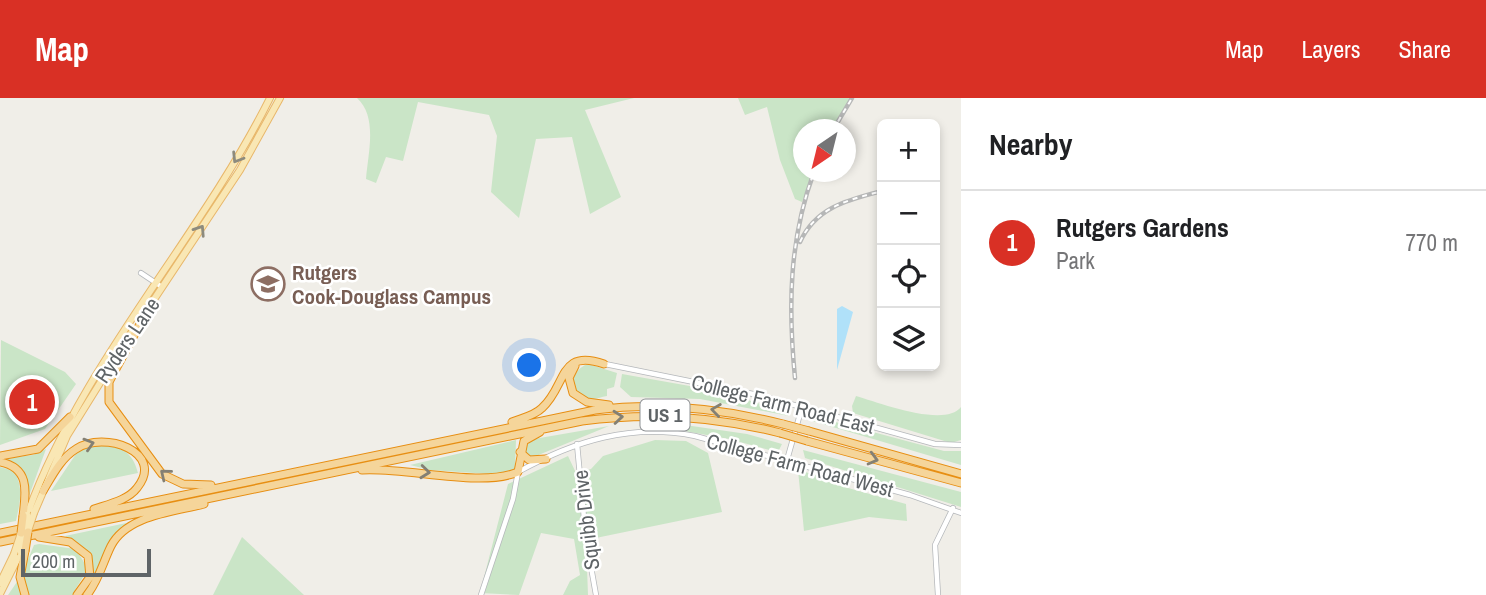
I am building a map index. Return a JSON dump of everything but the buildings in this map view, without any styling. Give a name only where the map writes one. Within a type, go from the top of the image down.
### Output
[{"type":"highway","points":[[147,311],[109,382],[111,406],[165,477],[187,485],[230,489]]},
{"type":"highway","points":[[486,432],[540,410],[573,363],[585,359],[604,364]]},
{"type":"highway","points":[[604,364],[586,362],[576,366],[569,376],[570,389],[587,402],[627,407]]},
{"type":"highway","name":"US 1","points":[[22,534],[579,412],[627,407],[706,409],[783,424],[922,463],[961,471]]},
{"type":"highway","name":"US 1","points":[[22,534],[71,518],[332,472],[550,427],[613,417],[668,415],[723,420],[961,483]]},
{"type":"highway","points":[[0,456],[38,449],[70,417]]},
{"type":"highway","points":[[332,472],[390,468],[485,479],[505,478],[518,472],[520,452],[525,439],[550,427]]},
{"type":"highway","points":[[43,491],[63,460],[84,444],[110,441],[135,452],[143,470],[135,491],[71,518]]},
{"type":"highway","points":[[520,452],[528,460],[546,458]]},
{"type":"highway","points":[[0,462],[14,467],[24,479],[26,488],[28,515],[20,552],[20,577],[25,595]]},
{"type":"highway","points":[[505,478],[516,483]]},
{"type":"highway","points":[[87,595],[113,542],[128,527],[230,489]]},
{"type":"highway","points":[[0,532],[66,541],[86,553],[91,574],[77,595]]},
{"type":"highway","points":[[0,544],[22,534]]},
{"type":"main road","name":"Ryders Lane","points":[[28,515],[46,466],[70,417],[234,163],[270,98]]},
{"type":"main road","name":"Ryders Lane","points":[[28,515],[43,491],[74,422],[240,170],[280,98]]},
{"type":"main road","points":[[0,583],[20,552]]},
{"type":"main road","points":[[0,594],[20,552]]},
{"type":"street","points":[[141,273],[162,287]]},
{"type":"street","name":"College Farm Road East","points":[[604,364],[802,407],[936,444],[961,445]]},
{"type":"street","points":[[787,460],[802,407]]},
{"type":"street","name":"College Farm Road West","points":[[518,472],[577,444],[617,433],[667,432],[787,460],[953,508],[961,513]]},
{"type":"street","name":"Squibb Drive","points":[[577,444],[586,538],[596,595]]},
{"type":"street","points":[[481,595],[518,472]]},
{"type":"street","points":[[938,595],[934,545],[953,508]]},
{"type":"green space","points":[[357,98],[634,98],[585,110],[621,197],[590,214],[572,137],[536,139],[519,218],[491,192],[497,136],[489,115],[418,102],[403,161],[386,157],[376,183],[366,179],[370,125],[368,115]]},
{"type":"green space","points":[[738,98],[851,98],[837,119],[793,119],[793,182],[810,182],[802,202],[795,199],[780,160],[767,107],[745,115]]},
{"type":"green space","points":[[1,340],[65,372],[76,384],[45,429],[0,445]]},
{"type":"green space","points":[[588,364],[617,373],[614,387],[607,389],[607,396],[591,399],[582,397],[574,388],[574,377]]},
{"type":"green space","points":[[622,374],[718,391],[784,411],[789,416],[700,399],[631,397],[620,387]]},
{"type":"green space","points":[[856,396],[927,415],[953,413],[961,407],[961,440],[951,443],[853,413],[852,406]]},
{"type":"green space","points":[[813,416],[944,451],[961,451],[961,465],[809,420]]},
{"type":"green space","points":[[685,425],[747,434],[782,444],[779,450],[773,451],[729,439],[662,427]]},
{"type":"green space","points":[[609,426],[536,456],[528,456],[524,452],[534,439]]},
{"type":"green space","points":[[516,440],[515,469],[504,475],[430,470],[410,465]]},
{"type":"green space","points":[[655,440],[686,441],[708,453],[722,512],[586,540],[588,595],[563,595],[570,581],[580,575],[574,539],[541,533],[519,595],[480,593],[508,484],[568,456],[576,473],[591,469],[603,456]]},
{"type":"green space","points":[[100,443],[125,451],[136,465],[138,473],[51,491],[78,451]]},
{"type":"green space","points":[[46,449],[29,496],[27,482],[21,472],[0,459],[33,455]]},
{"type":"green space","points":[[803,450],[961,492],[961,507],[805,458]]},
{"type":"green space","points":[[0,467],[14,471],[20,495],[16,521],[0,524]]},
{"type":"green space","points":[[798,470],[826,478],[830,483],[906,504],[907,521],[869,517],[804,531]]},
{"type":"green space","points":[[131,522],[116,534],[94,580],[87,554],[65,536]]},
{"type":"green space","points":[[242,537],[304,595],[213,595]]},
{"type":"green space","points":[[34,545],[76,549],[88,569],[75,590],[76,595],[8,595],[21,576]]},
{"type":"water","points":[[842,306],[853,312],[837,370],[837,309]]},
{"type":"railway","points":[[840,119],[852,98]]},
{"type":"railway","points":[[795,378],[792,274],[800,223],[811,182]]},
{"type":"railway","points":[[800,242],[807,230],[824,213],[845,202],[877,192]]},
{"type":"place","name":"Rutgers Cook-Douglass Campus","points":[[268,284]]},
{"type":"place","name":"Rutgers Gardens","points":[[32,402]]}]
